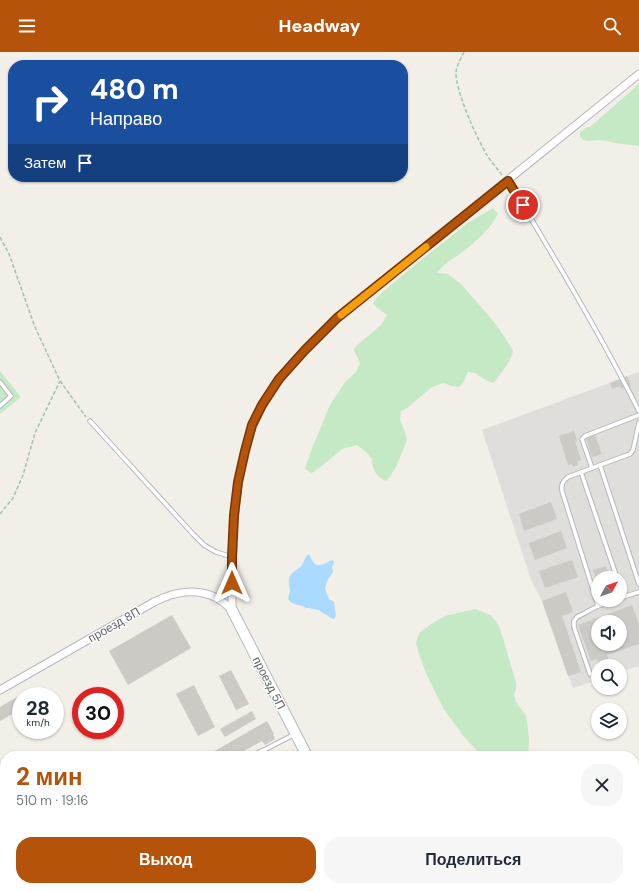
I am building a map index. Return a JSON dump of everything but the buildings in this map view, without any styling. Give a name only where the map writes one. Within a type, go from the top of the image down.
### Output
[{"type":"street","points":[[232,610],[232,557],[234,515],[238,482],[252,425],[262,405],[279,379],[337,318],[639,74]]},
{"type":"street","name":"проезд 8П","points":[[0,690],[167,595],[182,592],[208,594],[219,598],[232,610]]},
{"type":"street","name":"проезд 5П","points":[[232,610],[304,751]]},
{"type":"lane","points":[[508,181],[552,253],[639,411]]},
{"type":"lane","points":[[0,382],[11,396],[0,406]]},
{"type":"lane","points":[[592,468],[582,439],[585,436],[639,415]]},
{"type":"lane","points":[[90,421],[204,545],[216,552],[232,557]]},
{"type":"lane","points":[[591,584],[561,485],[568,477],[630,454],[633,450],[639,422]]},
{"type":"lane","points":[[600,465],[639,584]]},
{"type":"lane","points":[[581,472],[615,571]]},
{"type":"lane","points":[[627,596],[639,592]]},
{"type":"lane","points":[[590,674],[574,627],[574,621],[576,617],[596,607]]},
{"type":"lane","points":[[262,751],[295,734]]},
{"type":"path","points":[[464,52],[456,71],[457,83],[462,99],[478,140],[488,157],[508,181]]},
{"type":"path","points":[[0,237],[9,254],[35,327],[60,381],[90,421]]},
{"type":"path","points":[[0,514],[12,498],[23,475],[35,433],[60,381]]},
{"type":"shaded area","points":[[639,372],[639,666],[627,670],[627,659],[591,659],[591,682],[573,688],[542,601],[531,580],[482,430]]},
{"type":"green space","points":[[639,84],[639,146],[598,140],[583,140],[580,136],[580,132],[587,127],[590,127]]},
{"type":"green space","points":[[493,208],[498,214],[482,235],[472,245],[445,264],[437,273],[448,274],[462,285],[495,323],[513,350],[511,358],[506,366],[493,383],[475,373],[468,372],[463,383],[459,387],[443,383],[432,387],[407,408],[401,411],[400,420],[407,440],[396,467],[386,481],[377,475],[372,459],[357,445],[342,449],[312,473],[308,471],[305,468],[330,405],[345,382],[356,372],[360,363],[354,350],[355,347],[381,325],[387,315],[373,303],[378,296],[421,260],[468,223]]},
{"type":"green space","points":[[0,371],[21,397],[0,414]]},
{"type":"green space","points":[[475,609],[490,615],[497,622],[516,681],[514,694],[516,702],[526,716],[529,739],[528,751],[477,751],[465,738],[443,708],[426,673],[416,643],[419,633],[445,616]]},
{"type":"water","points":[[309,554],[316,565],[321,565],[333,560],[333,572],[327,581],[325,589],[329,599],[334,602],[336,615],[333,619],[319,610],[306,608],[291,602],[288,599],[290,591],[290,577],[301,567],[306,556]]},
{"type":"slow traffic","points":[[341,315],[426,247]]},
{"type":"route","points":[[232,583],[234,515],[238,482],[245,451],[252,425],[262,405],[279,379],[337,318],[508,181],[523,205]]}]
